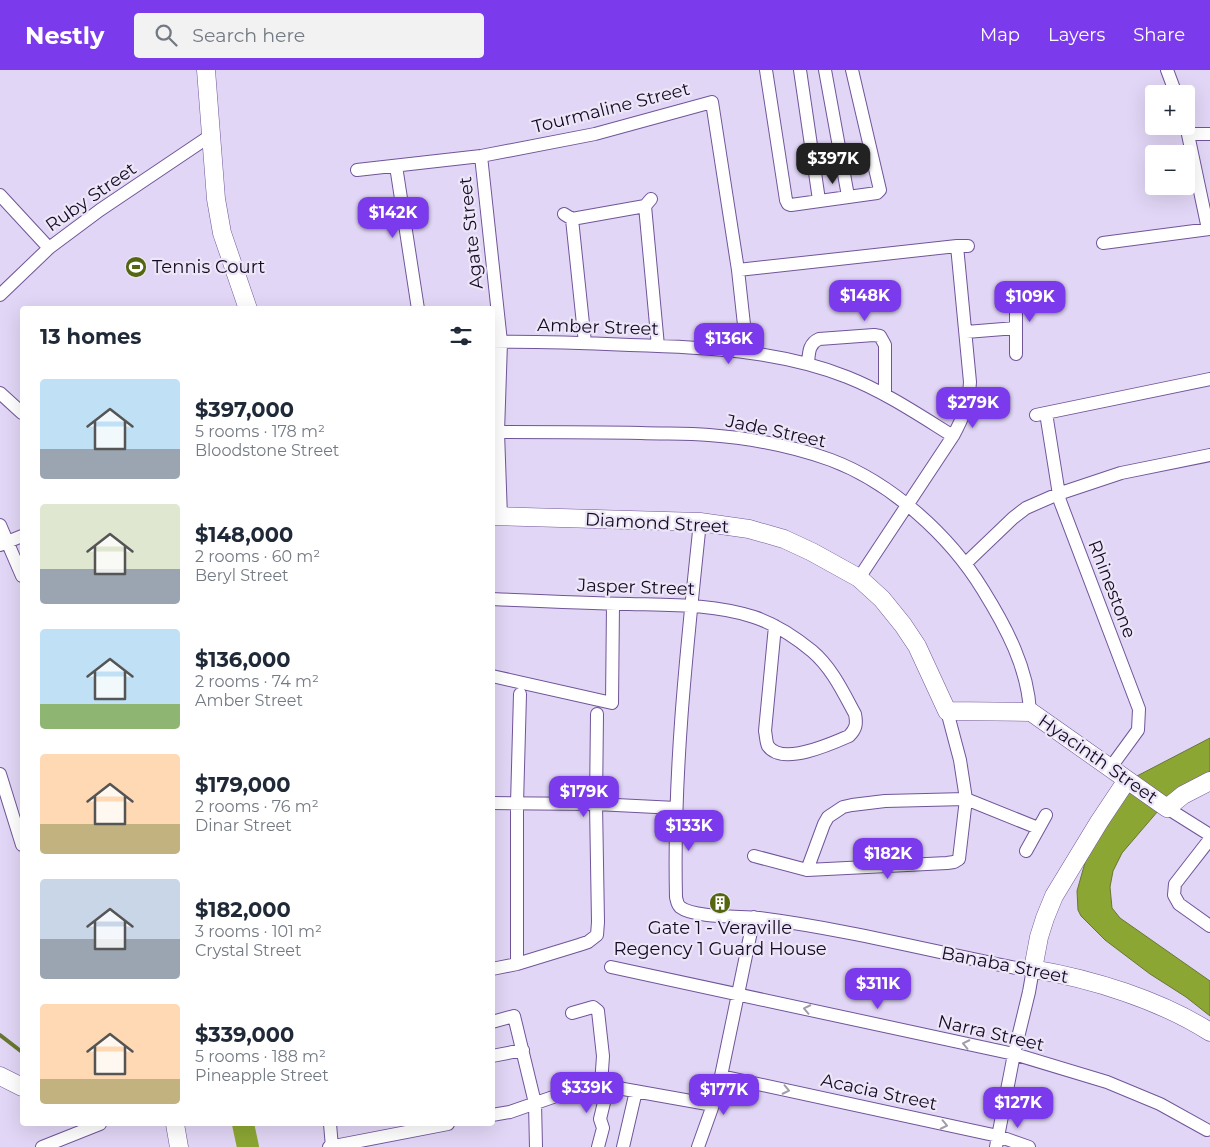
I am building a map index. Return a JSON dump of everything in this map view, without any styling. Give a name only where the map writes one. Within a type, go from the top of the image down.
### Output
[{"type":"street","points":[[206,70],[216,200],[222,233],[247,306]]},
{"type":"street","points":[[766,70],[786,200],[791,205],[877,193],[880,190],[852,70]]},
{"type":"street","points":[[800,70],[820,200]]},
{"type":"street","points":[[825,70],[848,196]]},
{"type":"street","points":[[1167,70],[1173,85]]},
{"type":"street","name":"Tourmaline Street","points":[[357,170],[481,156],[595,134],[712,102],[738,270],[747,352]]},
{"type":"street","points":[[1195,131],[1210,134]]},
{"type":"street","points":[[1103,243],[1209,229],[1189,135]]},
{"type":"street","name":"Ruby Street","points":[[0,295],[49,248],[100,210],[210,136]]},
{"type":"street","name":"Agate Street","points":[[481,156],[494,306]]},
{"type":"street","points":[[396,166],[418,306]]},
{"type":"street","points":[[0,195],[49,248]]},
{"type":"street","points":[[585,343],[568,216],[648,202],[658,346]]},
{"type":"street","points":[[738,270],[963,246],[970,382],[969,400],[964,416],[953,436],[859,578]]},
{"type":"street","points":[[1016,292],[1016,354]]},
{"type":"street","name":"Agate Street","points":[[495,319],[498,432],[496,516]]},
{"type":"street","points":[[966,332],[1016,328]]},
{"type":"street","points":[[808,364],[810,348],[814,341],[819,339],[880,336],[885,345],[884,394]]},
{"type":"street","name":"Amber Street","points":[[497,342],[585,343],[747,352],[808,364],[846,376],[884,394],[953,436]]},
{"type":"street","name":"Rhinestone","points":[[1111,767],[1138,730],[1138,709],[1058,494],[1041,414],[1210,379]]},
{"type":"street","points":[[0,392],[20,411]]},
{"type":"street","name":"Jade Street","points":[[498,432],[709,434],[761,441],[798,450],[855,471],[908,505],[929,524],[966,564],[994,608],[1010,638],[1029,691],[1030,712]]},
{"type":"street","points":[[966,564],[1019,512],[1058,494],[1120,473],[1210,455]]},
{"type":"street","name":"Diamond Street","points":[[496,516],[700,522],[749,529],[784,539],[812,552],[859,578],[882,599],[904,625],[917,646],[947,711],[958,750],[966,799],[959,858],[954,862],[947,863],[807,870]]},
{"type":"street","points":[[495,803],[596,804],[676,808],[691,606],[700,522]]},
{"type":"street","points":[[0,525],[4,544],[20,572]]},
{"type":"street","points":[[4,544],[20,537]]},
{"type":"street","name":"Jasper Street","points":[[495,599],[691,606],[754,617],[775,626],[814,652],[828,668],[855,714],[857,722],[849,736],[801,753],[775,753],[767,745],[765,730],[775,626]]},
{"type":"street","points":[[495,677],[612,703],[613,604]]},
{"type":"street","points":[[517,964],[517,804],[520,694]]},
{"type":"street","name":"Hyacinth Street","points":[[947,711],[1030,712],[1111,767],[1129,782],[1210,835]]},
{"type":"street","points":[[495,969],[588,942],[596,935],[598,922],[597,714]]},
{"type":"street","points":[[0,774],[20,839]]},
{"type":"street","points":[[1165,806],[1210,781]]},
{"type":"street","points":[[997,1142],[1039,938],[1054,896],[1099,822],[1129,782]]},
{"type":"street","points":[[754,856],[807,870],[828,817],[842,807],[885,801],[966,799],[1038,828]]},
{"type":"street","name":"Banaba Street","points":[[676,808],[676,897],[678,906],[687,911],[805,924],[1016,968],[1033,969],[1073,977],[1163,1007],[1210,1032]]},
{"type":"street","points":[[1026,851],[1046,815]]},
{"type":"street","points":[[1210,839],[1176,884],[1174,896],[1179,904],[1210,926]]},
{"type":"street","points":[[698,1147],[721,1076],[754,918]]},
{"type":"street","name":"Narra Street","points":[[611,967],[1014,1054],[1107,1082],[1160,1104],[1207,1130]]},
{"type":"street","points":[[572,1013],[593,1007],[598,1011],[604,1086],[600,1119],[603,1128],[598,1147]]},
{"type":"street","points":[[495,1021],[514,1016],[536,1103],[536,1147]]},
{"type":"street","points":[[495,1055],[524,1050]]},
{"type":"street","name":"Acacia Street","points":[[721,1076],[997,1142],[1029,1147]]},
{"type":"street","points":[[1,1078],[20,1086]]},
{"type":"street","points":[[495,1114],[510,1112],[580,1088],[604,1086],[713,1105]]},
{"type":"street","points":[[623,1147],[636,1091]]},
{"type":"street","points":[[42,1147],[95,1126]]},
{"type":"street","points":[[175,1126],[179,1147]]},
{"type":"street","points":[[330,1126],[331,1147],[438,1126]]},
{"type":"shaded area","points":[[1210,738],[1210,775],[1170,797],[1122,853],[1113,871],[1110,887],[1112,908],[1120,918],[1210,981],[1210,1016],[1105,940],[1081,916],[1078,910],[1077,891],[1088,852],[1113,810],[1137,776]]},
{"type":"waterway","points":[[0,1035],[20,1050]]},
{"type":"waterway","points":[[243,1126],[248,1147]]},
{"type":"place","name":"Tennis Court","points":[[136,267]]},
{"type":"place","name":"Gate 1 - Veraville Regency 1 Guard House","points":[[720,903]]}]
